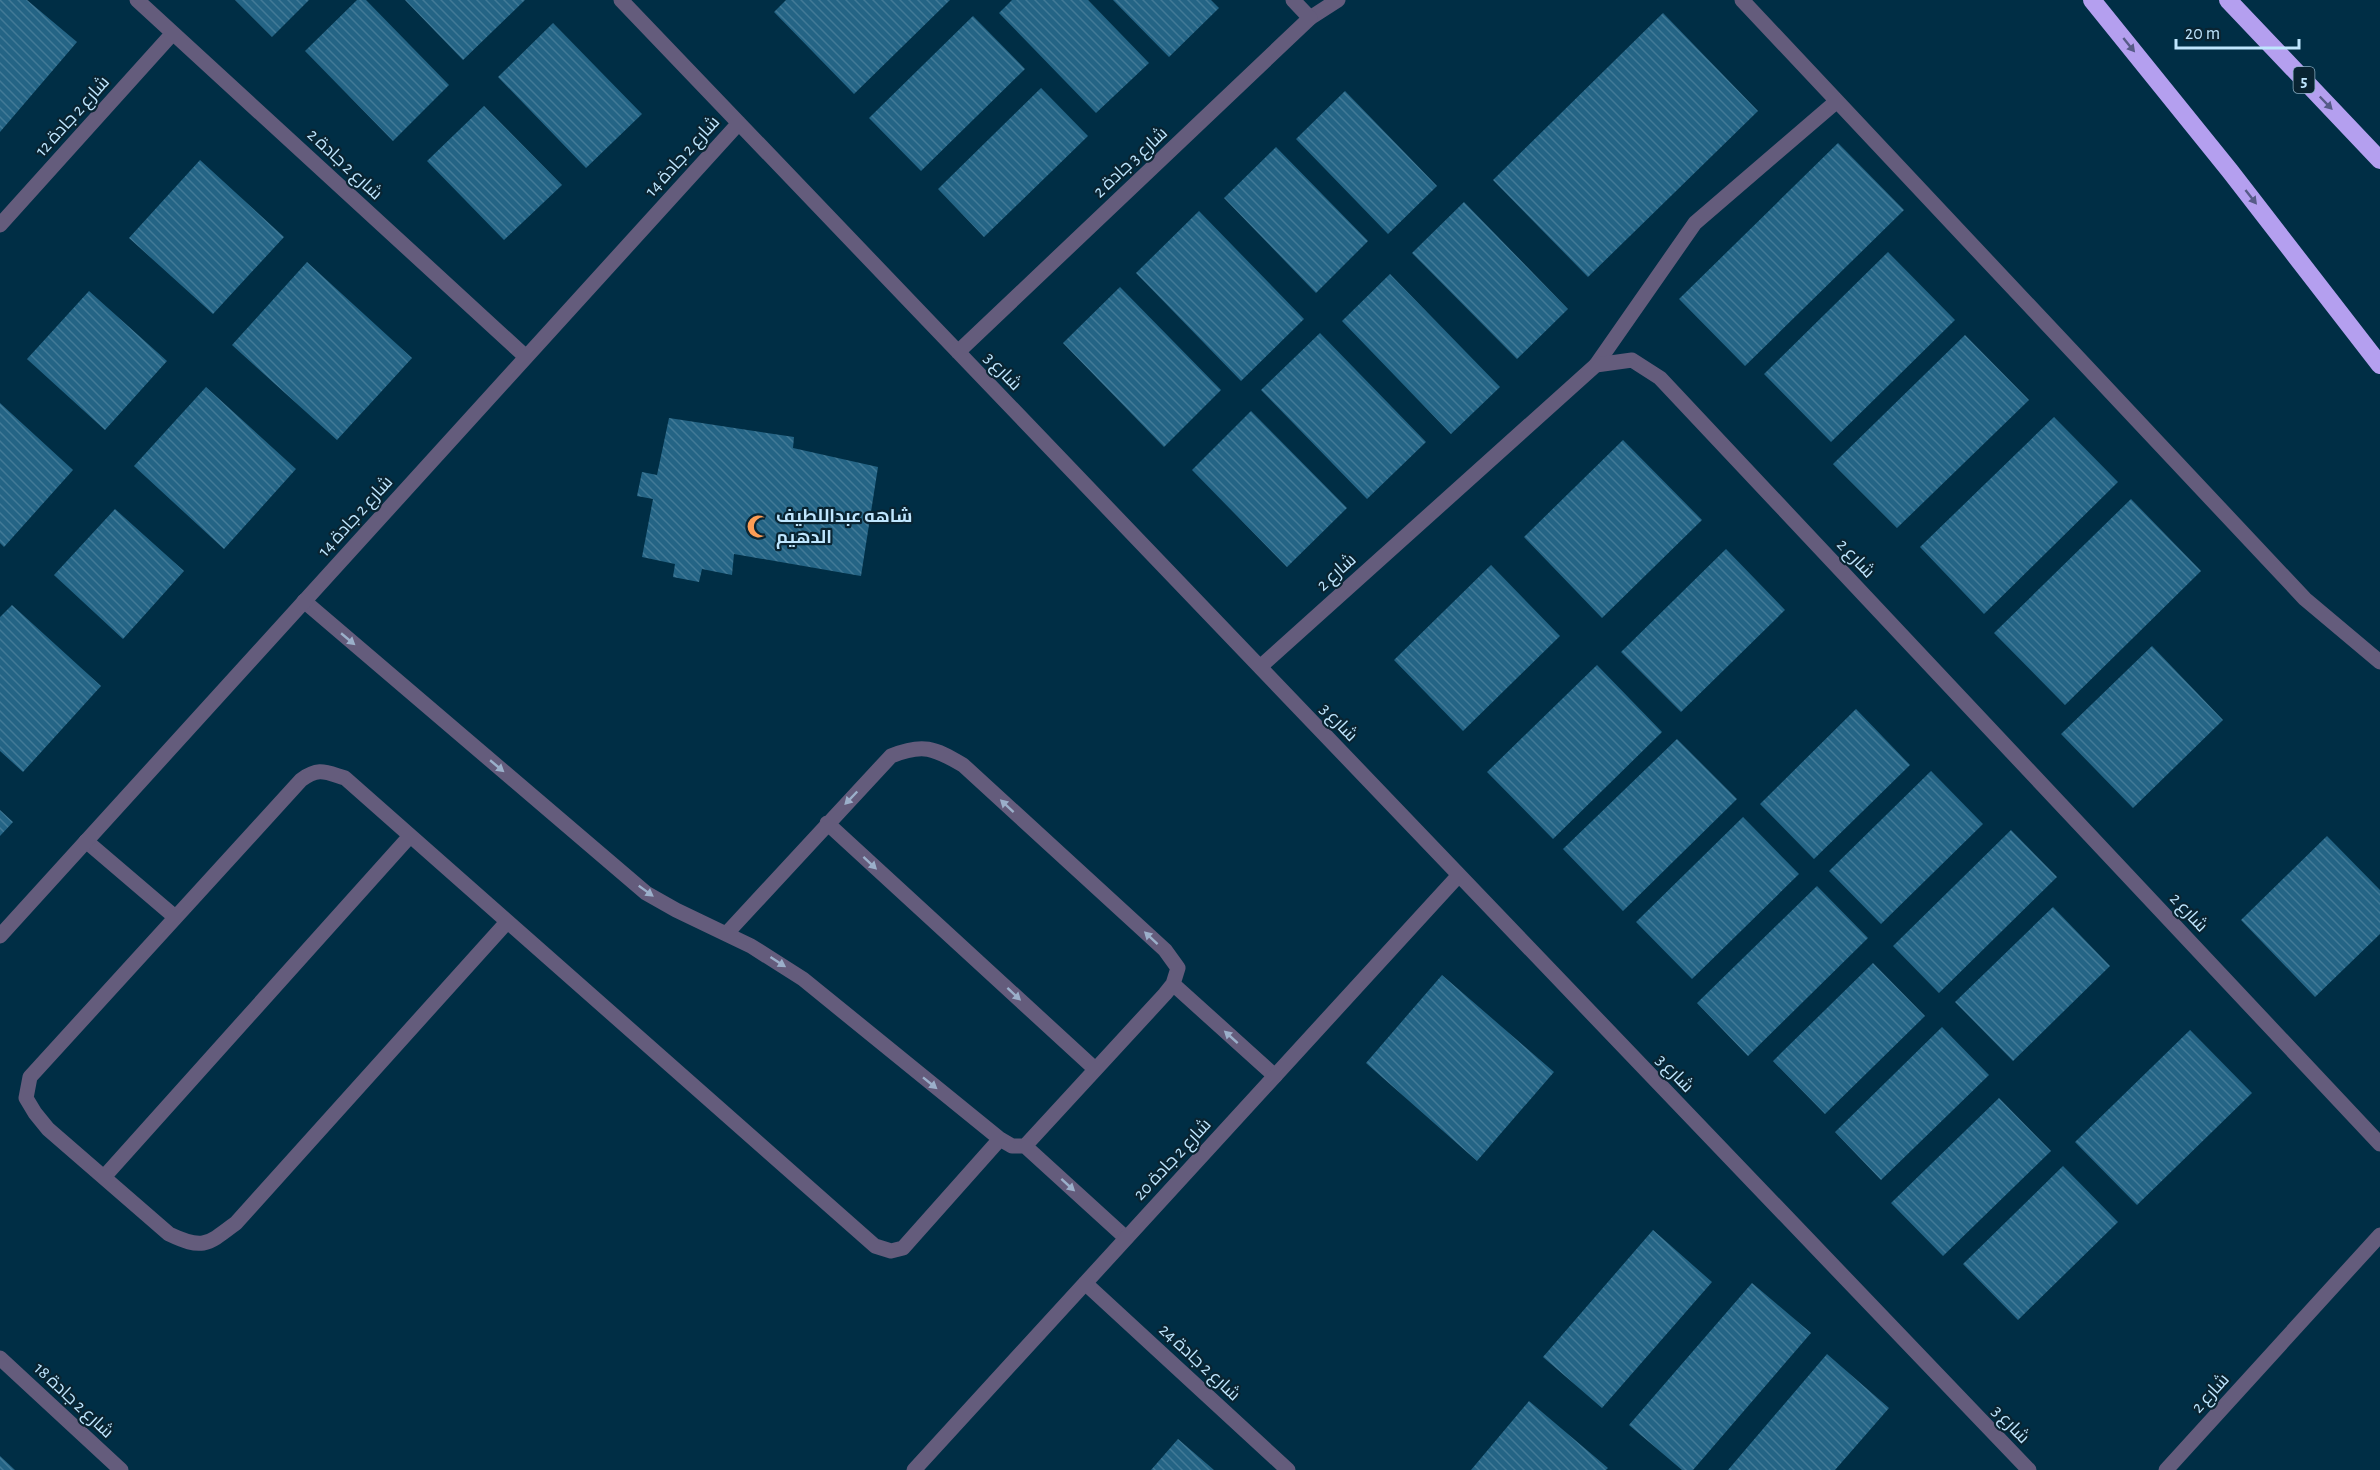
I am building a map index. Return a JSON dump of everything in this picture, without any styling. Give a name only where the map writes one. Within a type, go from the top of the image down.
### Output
[{"type":"highway","points":[[2092,0],[2230,171],[2380,365]]},
{"type":"highway","name":"5","points":[[2228,0],[2380,160]]},
{"type":"street","name":"شارع 2 جادة 2","points":[[137,0],[526,357]]},
{"type":"street","name":"شارع 3","points":[[621,0],[2029,1470]]},
{"type":"street","points":[[1293,0],[1310,18]]},
{"type":"street","name":"شارع 3 جادة 2","points":[[958,352],[1310,18],[1338,0]]},
{"type":"street","points":[[1742,0],[2306,599],[2380,662]]},
{"type":"street","name":"شارع 2 جادة 12","points":[[0,225],[173,33]]},
{"type":"street","points":[[1596,365],[1695,223],[1837,101]]},
{"type":"street","name":"شارع 2 جادة 14","points":[[0,936],[739,123]]},
{"type":"street","name":"شارع 2","points":[[1260,667],[1596,365],[1632,360],[1660,378],[2380,1144]]},
{"type":"street","points":[[304,602],[646,893],[676,910],[727,933],[776,960],[803,979],[1000,1139],[1012,1146],[1025,1146],[1126,1238]]},
{"type":"street","points":[[727,933],[891,756],[912,748],[936,749],[963,765],[1165,950],[1178,968],[1173,984],[1025,1146]]},
{"type":"street","points":[[507,922],[236,1223],[217,1238],[200,1245],[188,1243],[169,1234],[48,1129],[26,1098],[30,1077],[301,780],[321,770],[345,778],[875,1246],[891,1251],[903,1248],[1000,1139]]},
{"type":"street","points":[[827,823],[1095,1069]]},
{"type":"street","points":[[104,1177],[410,836]]},
{"type":"street","points":[[86,841],[175,917]]},
{"type":"street","name":"شارع 2 جادة 20","points":[[914,1470],[1459,875]]},
{"type":"street","points":[[1173,984],[1275,1076]]},
{"type":"street","name":"شارع 2","points":[[2166,1470],[2380,1235]]},
{"type":"street","name":"شارع 2 جادة 24","points":[[1085,1283],[1288,1470]]},
{"type":"street","name":"شارع 2 جادة 18","points":[[0,1358],[121,1470]]},
{"type":"building","points":[[0,0],[27,0],[77,42],[0,132]]},
{"type":"building","points":[[235,0],[309,0],[272,37]]},
{"type":"building","points":[[357,0],[366,0],[449,85],[393,141],[305,51]]},
{"type":"building","points":[[405,0],[525,0],[463,60]]},
{"type":"building","points":[[786,0],[950,0],[854,94],[774,12]]},
{"type":"building","points":[[1012,0],[1088,0],[1149,63],[1096,113],[999,13]]},
{"type":"building","points":[[1113,0],[1211,0],[1219,8],[1169,57]]},
{"type":"building","points":[[1663,13],[1758,111],[1588,277],[1493,180]]},
{"type":"building","points":[[973,16],[1025,69],[921,171],[869,118]]},
{"type":"building","points":[[553,23],[642,114],[586,168],[498,77]]},
{"type":"building","points":[[1041,88],[1088,136],[984,237],[938,189]]},
{"type":"building","points":[[1345,91],[1437,186],[1388,234],[1296,139]]},
{"type":"building","points":[[484,106],[562,185],[504,240],[427,161]]},
{"type":"building","points":[[1838,143],[1904,210],[1745,366],[1679,299]]},
{"type":"building","points":[[1276,147],[1368,241],[1316,293],[1224,198]]},
{"type":"building","points":[[200,160],[284,237],[213,314],[129,238]]},
{"type":"building","points":[[1464,202],[1568,309],[1517,359],[1412,253]]},
{"type":"building","points":[[1199,211],[1304,319],[1241,381],[1136,273]]},
{"type":"building","points":[[1888,252],[1955,320],[1831,442],[1764,374]]},
{"type":"building","points":[[307,262],[412,358],[337,440],[232,345]]},
{"type":"building","points":[[1390,274],[1500,387],[1451,434],[1342,321]]},
{"type":"building","points":[[1120,287],[1221,390],[1164,447],[1063,343]]},
{"type":"building","points":[[89,291],[167,361],[105,430],[27,359]]},
{"type":"building","points":[[1320,333],[1426,442],[1367,499],[1261,390]]},
{"type":"building","points":[[1965,335],[2029,400],[1897,528],[1833,464]]},
{"type":"building","points":[[206,387],[296,469],[224,549],[134,466]]},
{"type":"building","points":[[0,403],[73,470],[4,547],[0,543]]},
{"type":"building","points":[[1251,411],[1347,508],[1287,567],[1192,470]]},
{"type":"building","points":[[2054,417],[2118,482],[1984,614],[1920,547]]},
{"type":"building","name":"شاهه عبداللطيف الدهيم","points":[[669,418],[794,437],[793,448],[878,467],[861,576],[734,554],[732,575],[702,569],[699,582],[673,577],[675,564],[642,557],[653,499],[637,496],[642,472],[657,475]]},
{"type":"building","points":[[1623,440],[1702,520],[1602,618],[1524,537]]},
{"type":"building","points":[[2131,499],[2201,571],[2065,705],[1994,633]]},
{"type":"building","points":[[115,509],[184,571],[123,639],[54,575]]},
{"type":"building","points":[[1726,549],[1785,610],[1681,712],[1621,652]]},
{"type":"building","points":[[1491,565],[1560,636],[1463,731],[1394,660]]},
{"type":"building","points":[[12,605],[101,686],[23,772],[0,751],[0,617]]},
{"type":"building","points":[[2152,646],[2223,720],[2133,808],[2061,734]]},
{"type":"building","points":[[1597,665],[1662,732],[1553,839],[1487,772]]},
{"type":"building","points":[[1856,709],[1910,765],[1814,859],[1760,804]]},
{"type":"building","points":[[1677,739],[1737,799],[1623,911],[1563,849]]},
{"type":"building","points":[[1931,771],[1983,824],[1881,924],[1829,871]]},
{"type":"building","points":[[0,810],[13,822],[0,836]]},
{"type":"building","points":[[1743,817],[1799,874],[1692,979],[1636,922]]},
{"type":"building","points":[[2011,830],[2057,877],[1939,993],[1893,946]]},
{"type":"building","points":[[2327,836],[2380,890],[2380,934],[2315,997],[2241,920]]},
{"type":"building","points":[[1817,886],[1868,938],[1748,1056],[1697,1003]]},
{"type":"building","points":[[2053,907],[2110,966],[2013,1061],[1955,1002]]},
{"type":"building","points":[[1873,963],[1925,1016],[1825,1114],[1773,1061]]},
{"type":"building","points":[[1442,975],[1554,1072],[1477,1161],[1366,1063]]},
{"type":"building","points":[[1942,1027],[1989,1075],[1881,1180],[1835,1132]]},
{"type":"building","points":[[2190,1030],[2252,1093],[2137,1205],[2075,1142]]},
{"type":"building","points":[[1999,1098],[2051,1151],[1943,1256],[1891,1203]]},
{"type":"building","points":[[2063,1166],[2118,1222],[2018,1320],[1963,1264]]},
{"type":"building","points":[[1653,1230],[1712,1282],[1602,1408],[1543,1357]]},
{"type":"building","points":[[1752,1283],[1811,1333],[1693,1470],[1682,1470],[1629,1425]]},
{"type":"building","points":[[1827,1354],[1889,1408],[1835,1470],[1728,1470]]},
{"type":"building","points":[[1529,1401],[1608,1468],[1606,1470],[1471,1470]]},
{"type":"building","points":[[1178,1439],[1214,1470],[1151,1470]]},
{"type":"building","points":[[0,1456],[15,1470],[0,1470]]},
{"type":"place","name":"شاهه عبداللطيف الدهيم","points":[[758,526]]}]
